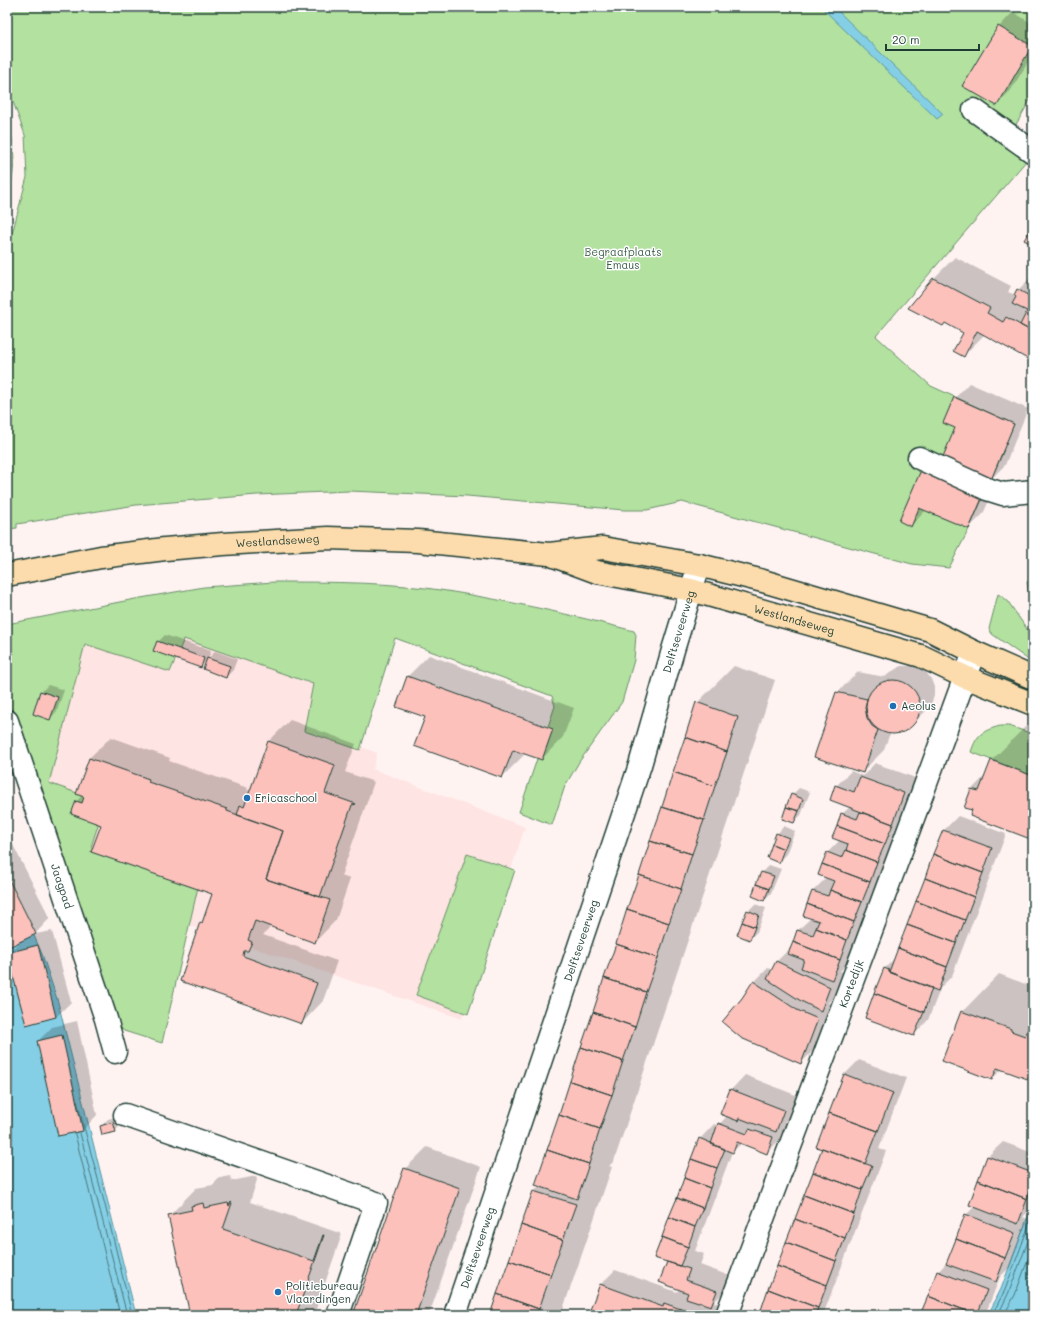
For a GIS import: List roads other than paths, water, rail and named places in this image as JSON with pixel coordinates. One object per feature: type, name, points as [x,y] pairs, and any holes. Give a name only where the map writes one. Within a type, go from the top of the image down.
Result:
[{"type":"main road","name":"Westlandseweg","points":[[7,575],[101,557],[165,549],[328,538],[418,541],[549,554],[603,548],[700,564],[930,630],[974,652],[1033,678]]},
{"type":"main road","name":"Westlandseweg","points":[[549,554],[597,572],[691,590],[922,656],[965,677],[1033,704]]},
{"type":"street","points":[[974,110],[1033,152]]},
{"type":"street","points":[[919,458],[987,489],[1002,494],[1033,491]]},
{"type":"street","name":"Delftseveerweg","points":[[455,1315],[640,765],[673,650],[700,564]]},
{"type":"street","name":"Kortedijk","points":[[727,1315],[841,1015],[974,652]]},
{"type":"street","name":"Jaagpad","points":[[7,721],[106,1019],[115,1052]]},
{"type":"street","points":[[125,1115],[376,1202],[338,1315]]},
{"type":"water","points":[[821,7],[834,7],[943,114],[937,119]]},
{"type":"water","points":[[7,878],[42,954],[58,1002],[136,1315],[7,1315]]},
{"type":"water","points":[[1033,1203],[1033,1315],[988,1315],[1001,1289]]},
{"type":"place","name":"Aeolus","points":[[893,706]]},
{"type":"place","name":"Ericaschool","points":[[247,798]]},
{"type":"place","name":"Politiebureau Vlaardingen","points":[[278,1292]]},
{"type":"park label","name":"Begraafplaats Emaus","points":[[623,258]]}]
